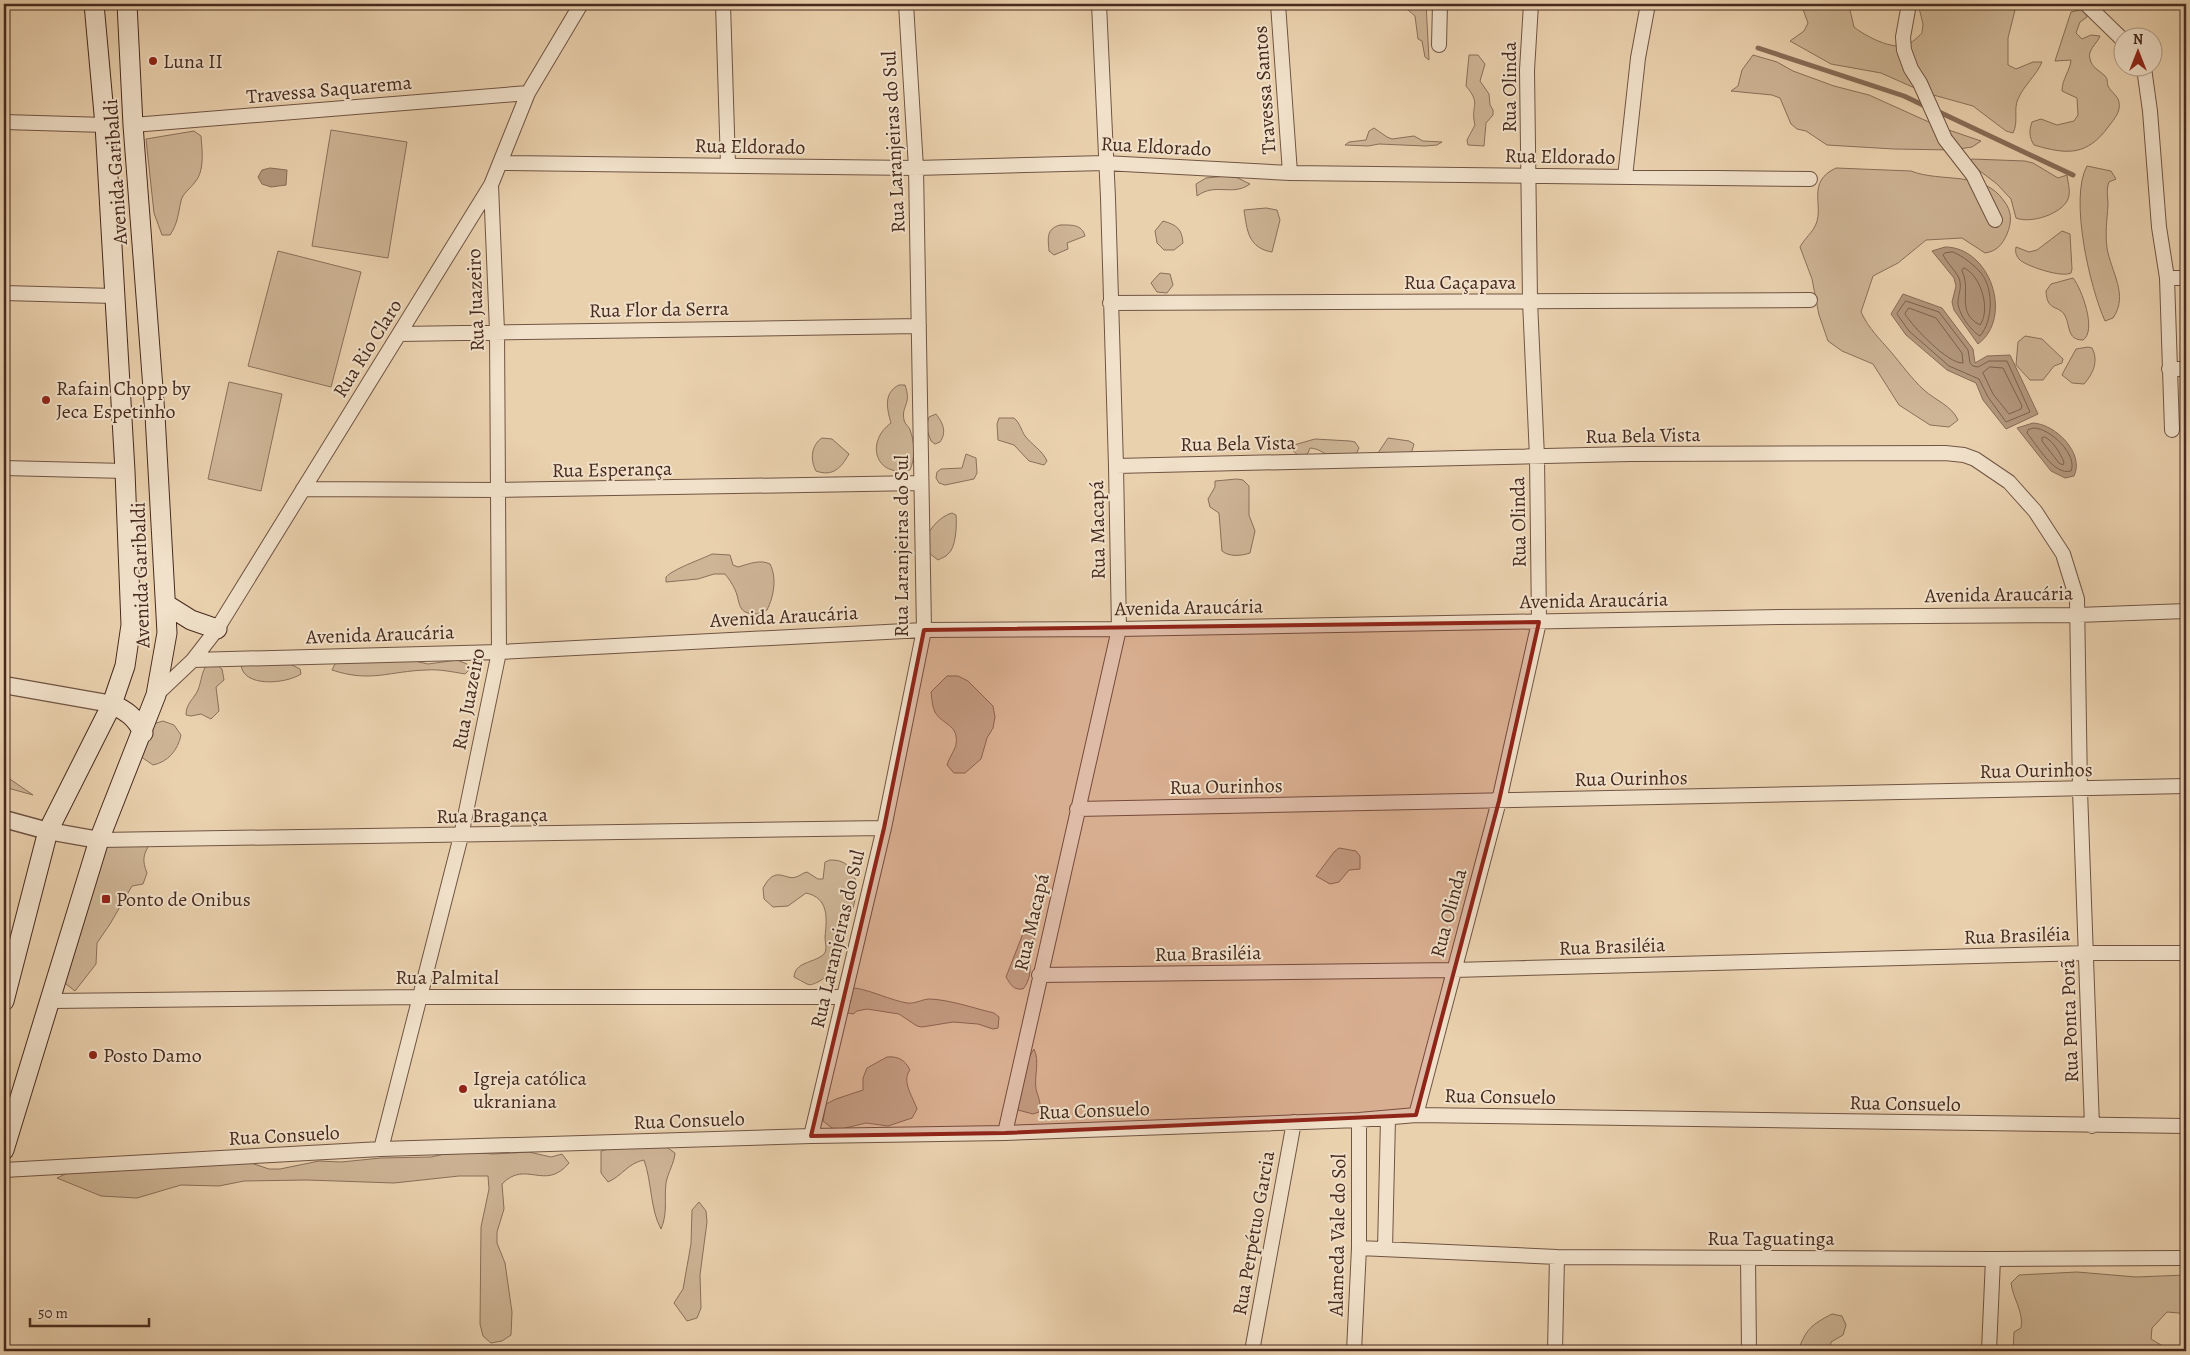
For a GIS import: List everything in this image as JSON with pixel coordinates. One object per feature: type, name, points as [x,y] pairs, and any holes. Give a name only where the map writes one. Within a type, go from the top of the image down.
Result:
[{"type":"main road","name":"Avenida Garibaldi","points":[[4,1001],[48,831],[112,704],[125,666],[131,625],[125,471],[105,125],[94,4]]},
{"type":"main road","name":"Avenida Garibaldi","points":[[4,1150],[100,840],[143,733],[156,695],[166,641],[167,606],[133,125],[127,4]]},
{"type":"main road","points":[[167,606],[191,620],[216,629]]},
{"type":"main road","points":[[112,704],[129,713],[138,723],[143,733]]},
{"type":"street","name":"Rua Rio Claro","points":[[156,695],[193,660],[216,629],[491,185],[528,93],[581,4]]},
{"type":"street","points":[[724,4],[728,166]]},
{"type":"street","name":"Rua Laranjeiras do Sul","points":[[811,1136],[884,828],[924,630],[916,168],[906,4]]},
{"type":"street","name":"Rua Macapá","points":[[1005,1133],[1119,629],[1116,466],[1099,4]]},
{"type":"street","name":"Travessa Santos","points":[[1278,4],[1290,173]]},
{"type":"street","points":[[1439,45],[1440,4]]},
{"type":"street","name":"Rua Olinda","points":[[1416,1115],[1499,801],[1539,622],[1537,457],[1530,301],[1527,70],[1531,4]]},
{"type":"street","points":[[1625,177],[1638,58],[1648,4]]},
{"type":"street","points":[[1909,4],[1903,37],[1904,50],[1911,69],[1920,83],[1945,140],[1973,176],[1996,220]]},
{"type":"street","points":[[2086,4],[2112,29]]},
{"type":"street","points":[[2145,78],[2150,110],[2159,227],[2167,278],[2172,430]]},
{"type":"street","name":"Travessa Saquarema","points":[[133,125],[528,93]]},
{"type":"street","points":[[4,122],[105,125]]},
{"type":"street","name":"Rua Eldorado","points":[[500,163],[916,168],[1105,163],[1290,173],[1810,179]]},
{"type":"street","name":"Rua Juazeiro","points":[[381,1149],[461,836],[499,652],[497,331],[491,185]]},
{"type":"street","points":[[2167,278],[2186,278]]},
{"type":"street","points":[[4,293],[114,296]]},
{"type":"street","name":"Rua Caçapava","points":[[1110,303],[1810,300]]},
{"type":"street","name":"Rua Flor da Serra","points":[[399,334],[919,326]]},
{"type":"street","points":[[2170,369],[2186,369]]},
{"type":"street","name":"Rua Bela Vista","points":[[1116,466],[1630,454],[1935,453],[1964,455],[1975,459],[2009,482],[2035,511],[2063,554],[2077,599],[2078,615]]},
{"type":"street","points":[[4,468],[125,471]]},
{"type":"street","name":"Rua Esperança","points":[[303,489],[499,490],[921,483]]},
{"type":"street","name":"Avenida Araucária","points":[[193,660],[499,652],[924,630],[1119,629],[1780,617],[2078,615],[2186,611]]},
{"type":"street","name":"Rua Ponta Porã","points":[[2078,615],[2080,790],[2092,1126]]},
{"type":"street","points":[[4,685],[112,704]]},
{"type":"street","name":"Rua Ourinhos","points":[[1077,808],[2080,790],[2186,786]]},
{"type":"street","points":[[4,819],[48,831],[100,840]]},
{"type":"street","name":"Rua Bragança","points":[[100,840],[461,836],[884,828]]},
{"type":"street","name":"Rua Brasiléia","points":[[1040,975],[1454,970],[2087,953],[2186,953]]},
{"type":"street","name":"Rua Palmital","points":[[50,1001],[421,997],[844,997]]},
{"type":"street","name":"Rua Consuelo","points":[[4,1170],[381,1149],[811,1136],[1005,1133],[1359,1120],[1416,1115],[2186,1126]]},
{"type":"street","points":[[1385,1249],[1388,1118]]},
{"type":"street","name":"Alameda Vale do Sol","points":[[1354,1351],[1359,1248],[1359,1120]]},
{"type":"street","name":"Rua Perpétuo Garcia","points":[[1252,1351],[1294,1122]]},
{"type":"street","name":"Rua Taguatinga","points":[[1359,1248],[1557,1257],[2182,1258]]},
{"type":"street","points":[[1555,1351],[1557,1257]]},
{"type":"street","points":[[1748,1258],[1749,1351]]},
{"type":"street","points":[[1989,1351],[1993,1259]]},
{"type":"highlighted area","points":[[1539,622],[1499,801],[1416,1115],[1005,1133],[811,1136],[884,828],[924,630]]},
{"type":"shaded area","points":[[1405,4],[1426,4],[1429,60],[1425,57],[1422,41],[1418,39],[1415,16],[1407,9]]},
{"type":"shaded area","points":[[1801,4],[1846,4],[1850,10],[1854,27],[1879,41],[1894,46],[1906,45],[1922,33],[1923,24],[1918,4],[1995,4],[2015,10],[2008,38],[2008,65],[2016,69],[2033,62],[2042,62],[2018,99],[2016,124],[2013,133],[2006,131],[1973,106],[1926,93],[1881,73],[1831,64],[1790,41],[1804,31],[1808,23]]},
{"type":"shaded area","points":[[2084,9],[2087,17],[2080,22],[2076,33],[2082,39],[2091,35],[2100,36],[2089,56],[2094,67],[2106,77],[2108,86],[2116,96],[2119,106],[2118,112],[2101,136],[2085,148],[2067,151],[2034,145],[2030,134],[2032,122],[2041,119],[2057,125],[2074,121],[2078,115],[2077,98],[2062,91],[2071,60],[2055,61],[2071,12]]},
{"type":"shaded area","points":[[1469,55],[1478,55],[1485,64],[1480,81],[1489,94],[1490,105],[1493,110],[1493,115],[1486,123],[1484,146],[1468,145],[1467,140],[1475,125],[1475,101],[1466,86]]},
{"type":"shaded area","points":[[1753,55],[1777,62],[1793,71],[1834,86],[1869,95],[1940,127],[1981,141],[1972,147],[1952,150],[1827,145],[1806,131],[1797,129],[1791,124],[1780,98],[1772,95],[1731,91],[1738,86],[1742,70]]},
{"type":"shaded area","points":[[1374,128],[1392,139],[1414,136],[1423,141],[1442,142],[1437,145],[1425,146],[1345,145],[1349,142],[1366,140],[1369,131]]},
{"type":"shaded area","points":[[331,130],[407,142],[388,258],[312,246]]},
{"type":"shaded area","points":[[194,131],[201,136],[202,160],[200,172],[195,182],[182,198],[173,231],[170,235],[162,235],[154,213],[146,139]]},
{"type":"shaded area","points":[[1972,159],[2025,161],[2033,163],[2058,178],[2067,175],[2068,199],[2065,204],[2053,213],[2037,219],[2022,220],[2016,218],[2011,199],[1997,184],[1968,162]]},
{"type":"shaded area","points":[[2087,166],[2111,171],[2116,179],[2109,182],[2106,237],[2109,257],[2118,283],[2119,301],[2118,309],[2113,318],[2105,321],[2088,266],[2081,220],[2080,199],[2082,180]]},
{"type":"shaded area","points":[[1836,168],[1911,171],[1973,181],[1995,191],[2009,209],[2009,230],[1999,247],[1985,253],[1962,238],[1926,240],[1898,263],[1873,276],[1861,312],[1874,333],[1915,381],[1928,394],[1952,411],[1958,420],[1949,427],[1930,425],[1899,405],[1873,364],[1842,351],[1828,341],[1819,315],[1812,279],[1800,247],[1816,224],[1821,180]]},
{"type":"shaded area","points":[[1227,176],[1238,178],[1250,184],[1237,189],[1211,190],[1197,196],[1196,184],[1206,178]]},
{"type":"shaded area","points":[[1266,208],[1277,210],[1280,220],[1272,252],[1258,247],[1253,242],[1248,231],[1244,210]]},
{"type":"shaded area","points":[[1163,221],[1172,224],[1180,231],[1183,243],[1174,250],[1164,250],[1157,243],[1155,231]]},
{"type":"shaded area","points":[[1060,225],[1079,227],[1085,236],[1067,243],[1068,249],[1054,255],[1049,251],[1049,235],[1052,229]]},
{"type":"shaded area","points":[[2062,231],[2070,234],[2071,273],[2060,274],[2028,265],[2017,256],[2016,247],[2029,252],[2037,250]]},
{"type":"shaded area","points":[[278,251],[361,272],[331,387],[248,366]]},
{"type":"shaded area","points":[[1160,273],[1170,274],[1173,285],[1167,293],[1157,292],[1151,283]]},
{"type":"shaded area","points":[[2073,278],[2077,283],[2087,310],[2089,328],[2083,340],[2071,335],[2064,314],[2050,305],[2046,291],[2051,284]]},
{"type":"shaded area","points":[[2025,336],[2042,339],[2063,359],[2062,363],[2054,366],[2043,380],[2030,380],[2016,365],[2018,342]]},
{"type":"shaded area","points":[[2092,348],[2095,358],[2092,372],[2084,384],[2072,383],[2062,375],[2076,349]]},
{"type":"shaded area","points":[[229,382],[282,394],[261,491],[208,479]]},
{"type":"shaded area","points":[[899,385],[905,385],[907,392],[907,401],[903,415],[912,435],[914,450],[910,470],[898,471],[889,469],[882,464],[876,448],[878,439],[891,423],[888,412],[888,397],[890,392]]},
{"type":"shaded area","points":[[936,414],[941,421],[944,431],[940,442],[935,444],[931,441],[926,427],[929,417]]},
{"type":"shaded area","points":[[999,418],[1014,418],[1016,420],[1025,436],[1045,457],[1047,461],[1044,465],[1029,461],[1014,445],[998,440],[997,424]]},
{"type":"shaded area","points":[[822,438],[832,439],[849,454],[840,467],[832,472],[822,473],[816,471],[814,467],[812,458],[814,449]]},
{"type":"shaded area","points":[[1388,438],[1409,441],[1414,444],[1411,454],[1378,453]]},
{"type":"shaded area","points":[[1315,439],[1355,442],[1359,448],[1354,458],[1329,455],[1310,448],[1304,456],[1298,455],[1292,450],[1294,445]]},
{"type":"shaded area","points":[[966,454],[976,458],[977,473],[974,479],[945,485],[939,483],[936,478],[937,472],[941,469],[962,468]]},
{"type":"shaded area","points":[[1243,480],[1249,486],[1249,515],[1255,531],[1250,553],[1243,555],[1228,554],[1222,551],[1219,513],[1210,507],[1208,499],[1215,487],[1215,481]]},
{"type":"shaded area","points":[[952,513],[956,515],[953,547],[947,555],[938,560],[929,553],[927,536],[937,522]]},
{"type":"shaded area","points":[[712,554],[730,555],[733,565],[738,567],[758,562],[770,564],[774,587],[767,610],[757,614],[744,611],[740,606],[734,587],[725,574],[666,582],[666,577],[670,574]]},
{"type":"shaded area","points":[[410,660],[428,664],[457,660],[467,664],[469,670],[465,674],[432,670],[358,676],[332,670],[336,662]]},
{"type":"shaded area","points":[[208,663],[222,669],[224,680],[216,687],[219,711],[211,719],[201,714],[186,715],[187,707],[198,690]]},
{"type":"shaded area","points":[[241,664],[290,664],[300,669],[301,674],[285,680],[266,682],[249,677],[243,672]]},
{"type":"shaded area","points":[[947,676],[958,676],[968,681],[993,706],[995,717],[993,728],[987,738],[981,759],[965,773],[954,773],[947,765],[956,746],[955,732],[938,716],[933,705],[931,692]]},
{"type":"shaded area","points":[[163,721],[174,725],[181,735],[172,754],[163,761],[153,765],[140,756],[153,724]]},
{"type":"shaded area","points":[[4,775],[33,795],[4,787]]},
{"type":"shaded area","points":[[108,844],[150,844],[144,858],[147,873],[143,884],[132,886],[97,943],[96,964],[75,991],[66,984],[62,974],[80,907]]},
{"type":"shaded area","points":[[1339,848],[1356,851],[1360,856],[1360,869],[1349,870],[1339,882],[1330,884],[1316,876]]},
{"type":"shaded area","points":[[830,860],[846,864],[851,869],[856,884],[855,900],[845,926],[835,965],[825,977],[818,982],[808,985],[794,977],[798,968],[819,958],[825,951],[826,916],[823,904],[819,899],[806,893],[788,906],[773,907],[764,899],[763,888],[776,875],[792,878],[807,872],[818,879],[823,879],[825,862]]},
{"type":"shaded area","points":[[1029,928],[1034,931],[1034,942],[1028,958],[1030,974],[1023,989],[1017,989],[1011,985],[1006,977],[1024,931]]},
{"type":"shaded area","points":[[855,988],[907,1003],[927,999],[938,1000],[994,1013],[999,1017],[998,1028],[993,1029],[978,1024],[953,1022],[922,1027],[917,1026],[899,1014],[867,1009],[853,1014],[848,1013],[846,1008],[851,992]]},
{"type":"shaded area","points":[[1034,1049],[1037,1058],[1036,1089],[1040,1106],[1039,1112],[1033,1114],[1018,1110],[1024,1070]]},
{"type":"shaded area","points":[[887,1057],[901,1059],[910,1070],[907,1084],[917,1109],[912,1118],[888,1126],[866,1123],[837,1130],[823,1121],[826,1104],[863,1090],[863,1078],[867,1068]]},
{"type":"shaded area","points":[[619,1146],[665,1146],[675,1153],[666,1183],[665,1212],[661,1229],[655,1213],[644,1160],[629,1167],[608,1182],[601,1173],[601,1151]]},
{"type":"shaded area","points":[[458,1151],[493,1154],[529,1152],[551,1157],[562,1154],[569,1163],[552,1175],[519,1174],[502,1184],[504,1209],[497,1232],[497,1243],[505,1263],[512,1312],[511,1335],[502,1341],[491,1343],[483,1336],[480,1324],[481,1227],[489,1189],[488,1176],[459,1176],[394,1183],[307,1180],[244,1181],[219,1186],[181,1185],[137,1198],[101,1196],[57,1178],[74,1170],[248,1162],[269,1169],[280,1169],[319,1161],[341,1162],[381,1158],[431,1157]]},
{"type":"shaded area","points":[[699,1202],[706,1211],[707,1222],[700,1275],[701,1308],[697,1318],[687,1321],[674,1303],[683,1289],[691,1244],[692,1210]]},
{"type":"shaded area","points":[[2077,1272],[2136,1277],[2186,1275],[2186,1317],[2179,1313],[2167,1312],[2152,1328],[2151,1339],[2171,1351],[2013,1351],[2014,1332],[2021,1328],[2022,1322],[2011,1283],[2019,1275]]},
{"type":"shaded area","points":[[1832,1314],[1842,1316],[1846,1325],[1843,1335],[1831,1342],[1830,1351],[1798,1351],[1810,1328]]},
{"type":"water","points":[[270,168],[287,170],[286,185],[271,187],[262,184],[258,177],[262,170]]},
{"type":"water","points":[[1945,247],[1961,250],[1974,258],[1985,271],[1992,285],[1995,301],[1994,317],[1989,332],[1978,344],[1954,310],[1952,302],[1956,286],[1954,278],[1932,251]]},
{"type":"water","points":[[1903,294],[1942,308],[1973,349],[1975,363],[1987,356],[2010,355],[2038,414],[2006,429],[1983,400],[1976,383],[1947,370],[1906,335],[1891,314]]},
{"type":"water","points":[[2033,423],[2050,428],[2066,441],[2072,449],[2075,458],[2074,476],[2065,478],[2051,471],[2017,428]]},
{"type":"waterway","points":[[1758,48],[1904,96],[1927,107]]},
{"type":"waterway","points":[[1937,111],[2073,175]]},
{"type":"place","name":"Luna II","points":[[153,61]]},
{"type":"place","name":"Rafain Chopp by Jeca Espetinho","points":[[46,400]]},
{"type":"place","name":"Ponto de Onibus","points":[[106,899]]},
{"type":"place","name":"Posto Damo","points":[[93,1055]]},
{"type":"place","name":"Igreja católica ukraniana","points":[[463,1089]]}]
